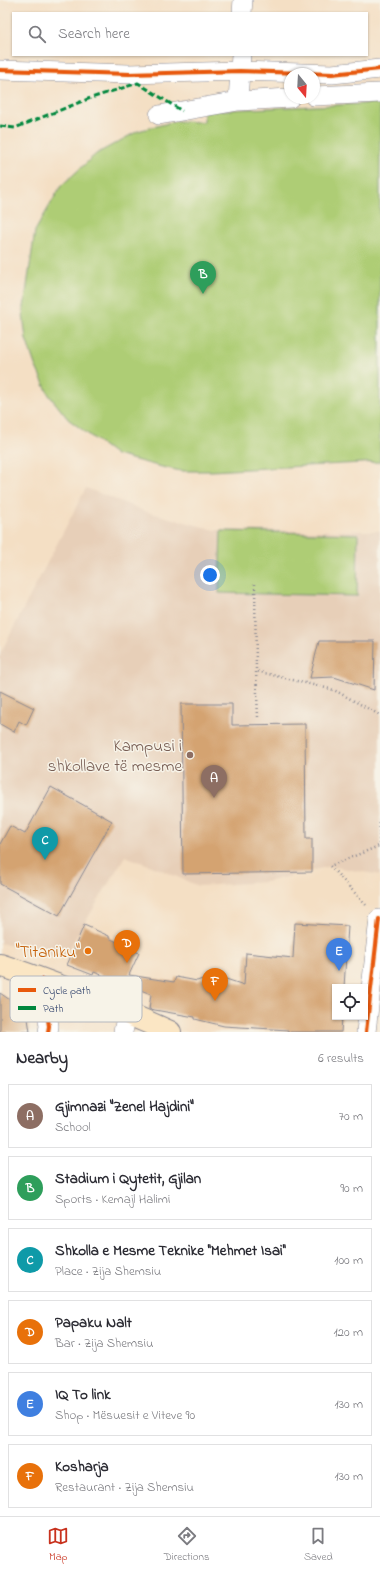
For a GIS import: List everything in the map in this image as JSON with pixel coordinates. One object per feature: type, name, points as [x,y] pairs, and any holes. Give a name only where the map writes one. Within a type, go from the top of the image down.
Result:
[{"type":"main road","points":[[0,965],[33,976]]},
{"type":"main road","points":[[125,1022],[170,1032]]},
{"type":"street","points":[[242,12],[243,0]]},
{"type":"street","points":[[238,100],[240,63]]},
{"type":"street","points":[[0,70],[129,74],[240,63],[332,74],[380,69]]},
{"type":"street","points":[[320,96],[380,93]]},
{"type":"street","points":[[159,115],[238,100],[284,98]]},
{"type":"street","points":[[366,1032],[379,919]]},
{"type":"street","points":[[48,1022],[48,1032]]},
{"type":"path","points":[[255,584],[258,718]]},
{"type":"path","points":[[256,671],[334,690],[380,715]]},
{"type":"path","points":[[379,919],[330,866],[379,846],[380,817]]},
{"type":"shaded area","name":"Kampusi i shkollave të mesme","points":[[86,488],[147,512],[215,530],[380,531],[380,875],[330,866],[266,882],[198,886],[125,856],[63,959],[0,943],[0,654]]},
{"type":"green space","points":[[380,103],[380,462],[211,471],[181,471],[116,455],[68,419],[49,395],[35,365],[26,339],[23,314],[35,231],[61,186],[96,154],[138,131],[176,121],[204,122],[204,111]]},
{"type":"green space","points":[[221,531],[358,534],[357,596],[219,593]]},
{"type":"building","points":[[319,641],[375,641],[374,690],[334,677],[310,678]]},
{"type":"building","points":[[0,691],[34,708],[26,725],[19,721],[14,732],[0,724]]},
{"type":"building","points":[[181,704],[232,704],[232,725],[305,724],[306,839],[312,839],[312,872],[183,874]]},
{"type":"building","points":[[51,787],[112,821],[59,916],[0,884],[0,844],[10,826],[25,834]]},
{"type":"building","points":[[295,923],[348,926],[344,984],[332,984],[332,1020],[342,1020],[341,1032],[288,1032],[288,1030],[224,1026],[195,1019],[195,1017],[149,1009],[151,994],[142,991],[142,977],[174,982],[176,977],[197,981],[208,977],[220,977],[244,985],[246,953],[293,958]]},
{"type":"building","points":[[84,925],[109,936],[109,938],[139,953],[129,975],[135,976],[104,976],[94,972],[93,975],[67,965]]},
{"type":"building","points":[[0,993],[10,1000],[10,1022],[28,1022],[30,1032],[0,1032]]},
{"type":"marked path","points":[[0,126],[15,128],[88,99],[138,83],[182,111]]},
{"type":"cycle path","points":[[0,70],[129,74],[240,71],[332,74],[380,69]]},
{"type":"cycle path","points":[[366,1032],[379,919]]},
{"type":"cycle path","points":[[48,1022],[48,1032]]},
{"type":"place","name":"Stadium i Qytetit, Gjilan","points":[[203,294]]},
{"type":"place","name":"Kampusi i shkollave të mesme","points":[[190,755]]},
{"type":"place","name":"Gjimnazi \"Zenel Hajdini\"","points":[[214,798]]},
{"type":"place","name":"Shkolla e Mesme Teknike ''Mehmet Isai''","points":[[45,860]]},
{"type":"place","name":"\"Titaniku\"","points":[[88,951]]},
{"type":"place","name":"Papaku Nalt","points":[[127,963]]},
{"type":"place","name":"IQ To link","points":[[339,971]]},
{"type":"place","name":"Kosharja","points":[[215,1001]]}]
